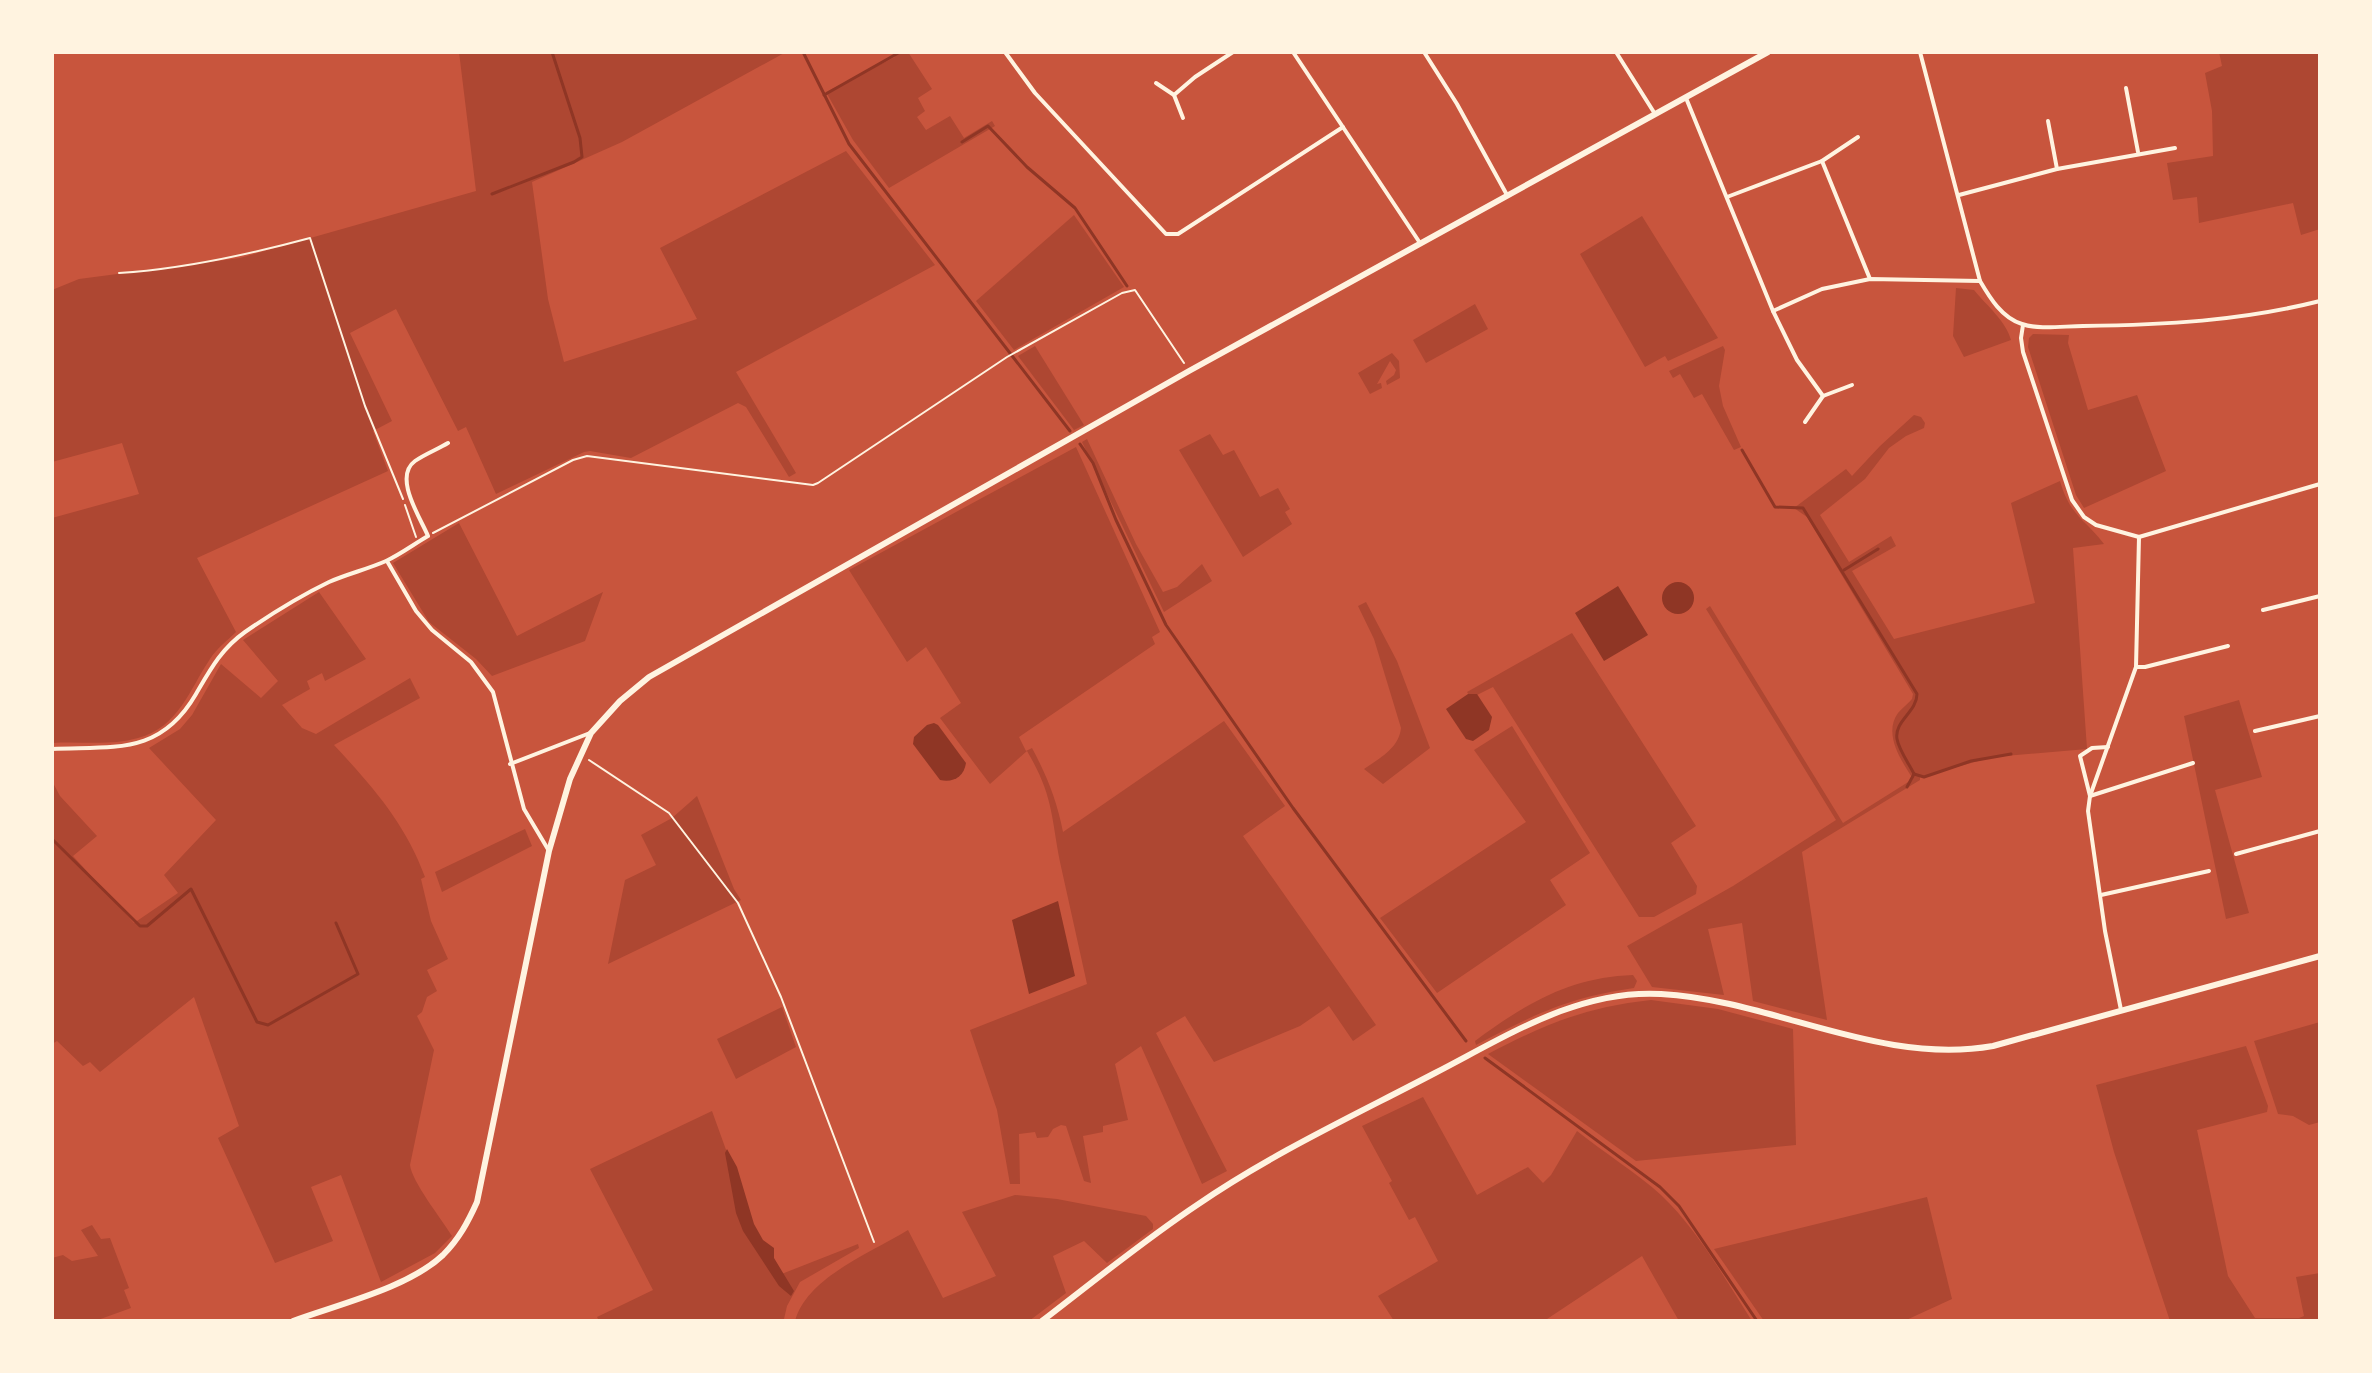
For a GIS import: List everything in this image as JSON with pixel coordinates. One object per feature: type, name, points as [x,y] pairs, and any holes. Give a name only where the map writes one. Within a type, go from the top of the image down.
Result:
[{"type":"street","points":[[1005,52],[1035,93],[1166,234],[1178,234],[1343,127]]},
{"type":"street","points":[[1174,95],[1233,52]]},
{"type":"street","points":[[1293,52],[1421,245]]},
{"type":"street","points":[[1424,52],[1457,104],[1508,197]]},
{"type":"street","points":[[1616,52],[1656,114]]},
{"type":"street","points":[[293,1321],[394,1284],[424,1269],[442,1255],[465,1228],[477,1202],[549,851],[580,754],[591,733],[620,701],[649,677],[1189,371],[1768,52]]},
{"type":"street","points":[[1920,52],[1980,281],[2009,318],[2023,325],[2161,325],[2267,314],[2320,301]]},
{"type":"street","points":[[1156,83],[1174,95],[1183,118]]},
{"type":"street","points":[[2126,88],[2138,153]]},
{"type":"street","points":[[1686,98],[1773,311],[1797,360],[1823,396]]},
{"type":"street","points":[[2048,121],[2057,169]]},
{"type":"street","points":[[1727,197],[1822,161],[1858,137]]},
{"type":"street","points":[[1958,195],[2057,169],[2175,148]]},
{"type":"street","points":[[1822,161],[1870,279]]},
{"type":"street","points":[[1773,311],[1822,289],[1870,279],[1980,281]]},
{"type":"street","points":[[2023,325],[2023,352],[2072,500],[2084,517],[2096,525],[2139,537],[2320,484]]},
{"type":"street","points":[[1805,422],[1823,396],[1852,385]]},
{"type":"street","points":[[52,749],[122,748],[140,744],[163,732],[183,716],[213,664],[225,648],[242,634],[327,583],[387,561],[428,536],[406,482],[407,469],[414,461],[448,443]]},
{"type":"street","points":[[2121,1010],[2105,931],[2088,811],[2090,796],[2136,667],[2139,537]]},
{"type":"street","points":[[387,561],[416,611],[432,630],[471,662],[489,685],[500,710],[510,764],[524,809],[549,851]]},
{"type":"street","points":[[2263,610],[2320,596]]},
{"type":"street","points":[[2136,667],[2228,646]]},
{"type":"street","points":[[2255,731],[2320,716]]},
{"type":"street","points":[[510,764],[591,733]]},
{"type":"street","points":[[2090,796],[2080,756],[2092,748],[2108,747]]},
{"type":"street","points":[[2090,796],[2193,763]]},
{"type":"street","points":[[2236,854],[2320,831]]},
{"type":"street","points":[[2101,895],[2209,871]]},
{"type":"street","points":[[1042,1321],[1196,1205],[1249,1172],[1534,1021],[1589,1002],[1655,994],[1684,996],[1907,1048],[1949,1051],[1993,1046],[2320,956]]},
{"type":"path","points":[[119,273],[221,260],[310,238],[365,406],[418,542]]},
{"type":"path","points":[[428,536],[581,457],[813,485],[1007,357],[1122,293],[1135,290],[1189,371]]},
{"type":"path","points":[[580,754],[669,813],[738,903],[781,997],[874,1242]]},
{"type":"shaded area","points":[[459,52],[786,52],[622,142],[532,182],[548,299],[564,362],[697,319],[660,248],[846,151],[935,265],[736,372],[796,473],[789,477],[746,407],[738,403],[631,458],[584,452],[496,494],[466,427],[458,431],[396,309],[350,333],[392,421],[373,431],[388,471],[197,558],[236,632],[213,655],[182,706],[164,725],[152,733],[127,740],[52,743],[52,518],[139,494],[122,443],[52,462],[52,290],[79,279],[240,258],[476,191]]},
{"type":"shaded area","points":[[893,52],[908,52],[932,89],[918,98],[925,111],[917,117],[926,130],[950,116],[964,138],[992,121],[995,126],[889,188],[853,140],[826,92],[895,57]]},
{"type":"shaded area","points":[[2219,52],[2320,52],[2320,229],[2301,235],[2293,203],[2199,223],[2197,197],[2173,200],[2167,163],[2213,156],[2212,111],[2205,73],[2222,66]]},
{"type":"shaded area","points":[[1074,215],[1124,287],[1014,350],[976,301]]},
{"type":"shaded area","points":[[1642,216],[1718,338],[1668,361],[1665,356],[1645,367],[1580,254]]},
{"type":"shaded area","points":[[1956,288],[1974,290],[2001,320],[2011,340],[1964,357],[1953,336]]},
{"type":"shaded area","points":[[1475,304],[1488,329],[1426,363],[1413,340]]},
{"type":"shaded area","points":[[2033,334],[2069,335],[2068,343],[2088,410],[2137,395],[2166,471],[2084,508],[2076,495],[2028,347]]},
{"type":"shaded area","points":[[1035,346],[1084,425],[1074,430],[1018,356]]},
{"type":"shaded area","points":[[1723,346],[1719,386],[1723,406],[1741,447],[1734,450],[1702,394],[1694,398],[1680,374],[1673,378],[1669,371]]},
{"type":"shaded area","points":[[1392,353],[1399,361],[1400,378],[1387,385],[1386,381],[1396,370],[1390,361],[1377,384],[1381,383],[1382,388],[1370,394],[1358,373]]},
{"type":"shaded area","points":[[1914,415],[1921,417],[1924,428],[1889,448],[1865,479],[1820,515],[1849,562],[1891,536],[1896,546],[1852,571],[1894,639],[2035,603],[2011,503],[2060,481],[2073,510],[2104,544],[2073,548],[2087,749],[1993,757],[1920,777],[1920,780],[1802,852],[1827,1020],[1753,1001],[1742,923],[1708,929],[1724,995],[1652,987],[1627,946],[1733,886],[1836,820],[1706,609],[1710,606],[1843,823],[1913,779],[1895,747],[1892,730],[1898,713],[1913,694],[1807,517],[1794,508],[1846,469],[1852,476]]},
{"type":"shaded area","points":[[1210,434],[1223,455],[1234,450],[1260,497],[1278,488],[1290,509],[1285,512],[1292,524],[1243,557],[1179,450]]},
{"type":"shaded area","points":[[1087,439],[1136,544],[1163,592],[1177,587],[1202,564],[1212,581],[1164,612],[1082,442]]},
{"type":"shaded area","points":[[1076,447],[1160,632],[1152,637],[1155,644],[1019,737],[1026,751],[1032,748],[1042,769],[1055,799],[1063,832],[1224,721],[1285,806],[1243,836],[1376,1025],[1353,1041],[1329,1006],[1300,1026],[1214,1062],[1185,1016],[1156,1033],[1227,1171],[1202,1184],[1141,1046],[1115,1064],[1128,1120],[1103,1126],[1103,1132],[1083,1136],[1091,1183],[1084,1181],[1066,1126],[1061,1125],[1053,1129],[1048,1137],[1037,1138],[1035,1132],[1019,1134],[1020,1184],[1010,1184],[997,1110],[970,1030],[1087,984],[1050,805],[1042,780],[1027,751],[990,784],[940,718],[961,703],[926,647],[907,662],[849,570]]},
{"type":"shaded area","points":[[459,523],[517,636],[603,592],[585,641],[492,676],[476,659],[429,622],[393,563]]},
{"type":"shaded area","points":[[1678,582],[1689,587],[1694,598],[1689,609],[1678,614],[1667,609],[1662,598],[1667,587]]},
{"type":"shaded area","points":[[1618,586],[1648,635],[1604,661],[1575,613]]},
{"type":"shaded area","points":[[319,592],[366,659],[325,681],[322,673],[307,681],[310,689],[282,705],[302,728],[316,734],[410,678],[420,698],[334,745],[375,791],[408,840],[425,877],[421,879],[431,921],[448,959],[427,970],[437,991],[427,997],[422,1012],[417,1016],[434,1050],[410,1165],[421,1190],[452,1236],[435,1253],[381,1282],[341,1175],[311,1187],[333,1241],[275,1263],[218,1138],[239,1126],[194,997],[100,1072],[90,1062],[83,1066],[57,1041],[52,1044],[52,781],[60,796],[97,836],[73,856],[134,923],[178,893],[164,875],[216,820],[149,748],[180,729],[192,715],[221,664],[261,698],[278,681],[243,640]]},
{"type":"shaded area","points":[[1366,602],[1397,661],[1430,748],[1383,784],[1364,769],[1393,747],[1401,728],[1374,639],[1358,606]]},
{"type":"shaded area","points":[[1572,633],[1696,826],[1671,843],[1697,886],[1696,894],[1654,917],[1639,917],[1493,687],[1471,698],[1467,692]]},
{"type":"shaded area","points":[[1468,694],[1477,694],[1492,717],[1489,730],[1473,741],[1466,739],[1446,709]]},
{"type":"shaded area","points":[[2239,700],[2262,777],[2215,790],[2249,913],[2226,919],[2184,716]]},
{"type":"shaded area","points":[[934,723],[966,763],[963,772],[953,780],[940,780],[913,744],[914,737]]},
{"type":"shaded area","points":[[1512,726],[1590,853],[1550,880],[1566,905],[1437,993],[1380,918],[1526,822],[1474,750]]},
{"type":"shaded area","points":[[697,796],[741,900],[608,964],[625,880],[656,865],[641,835],[672,818]]},
{"type":"shaded area","points":[[525,829],[532,846],[442,892],[435,872]]},
{"type":"shaded area","points":[[1058,901],[1075,976],[1029,994],[1012,920]]},
{"type":"shaded area","points":[[1633,975],[1637,981],[1634,988],[1590,996],[1552,1009],[1476,1045],[1475,1041],[1549,995],[1589,981]]},
{"type":"shaded area","points":[[1651,1000],[1718,1009],[1793,1029],[1796,1145],[1636,1161],[1488,1054],[1566,1018],[1606,1007]]},
{"type":"shaded area","points":[[782,1007],[796,1047],[736,1079],[717,1039]]},
{"type":"shaded area","points":[[2320,1022],[2320,1122],[2309,1125],[2293,1116],[2278,1114],[2254,1041]]},
{"type":"shaded area","points":[[2246,1046],[2268,1106],[2267,1112],[2197,1130],[2228,1276],[2255,1318],[2299,1318],[2304,1316],[2296,1277],[2320,1273],[2320,1321],[2170,1321],[2114,1152],[2096,1085]]},
{"type":"shaded area","points":[[1423,1097],[1477,1195],[1528,1167],[1543,1183],[1577,1131],[1641,1178],[1674,1209],[1710,1255],[1752,1321],[1679,1321],[1642,1256],[1544,1321],[1394,1321],[1378,1296],[1438,1261],[1415,1217],[1409,1220],[1362,1126]]},
{"type":"shaded area","points":[[712,1111],[752,1222],[779,1275],[858,1244],[859,1248],[800,1282],[787,1306],[784,1319],[780,1321],[599,1321],[597,1317],[653,1290],[590,1169]]},
{"type":"shaded area","points":[[727,1149],[737,1167],[754,1224],[763,1240],[774,1248],[774,1258],[794,1291],[791,1296],[779,1286],[743,1231],[736,1213],[725,1153]]},
{"type":"shaded area","points":[[1015,1195],[1057,1199],[1146,1216],[1153,1229],[1107,1263],[1084,1241],[1053,1256],[1066,1293],[1029,1321],[795,1321],[802,1305],[826,1279],[908,1230],[943,1298],[996,1276],[962,1212]]},
{"type":"shaded area","points":[[1927,1197],[1952,1299],[1904,1321],[1764,1321],[1714,1249]]},
{"type":"shaded area","points":[[92,1225],[101,1239],[110,1238],[129,1288],[124,1290],[131,1308],[95,1321],[52,1321],[52,1258],[63,1255],[72,1261],[98,1256],[81,1230]]},
{"type":"waterway","points":[[492,194],[582,157],[580,138],[552,52]]},
{"type":"waterway","points":[[803,52],[849,144],[1070,431]]},
{"type":"waterway","points":[[824,95],[900,52]]},
{"type":"waterway","points":[[962,142],[988,126],[1027,167],[1075,208],[1127,286]]},
{"type":"waterway","points":[[1080,444],[1093,463],[1116,520],[1166,625],[1293,808],[1466,1041]]},
{"type":"waterway","points":[[1742,450],[1775,507],[1803,508],[1917,694],[1897,733],[1900,748],[1914,774]]},
{"type":"waterway","points":[[1844,570],[1878,549]]},
{"type":"waterway","points":[[1914,774],[1924,777],[1971,761],[2011,754]]},
{"type":"waterway","points":[[1907,787],[1914,774]]},
{"type":"waterway","points":[[52,839],[140,926],[147,926],[191,889],[257,1022],[268,1025],[358,974],[336,923]]},
{"type":"waterway","points":[[1485,1058],[1660,1187],[1679,1206],[1757,1321]]}]
